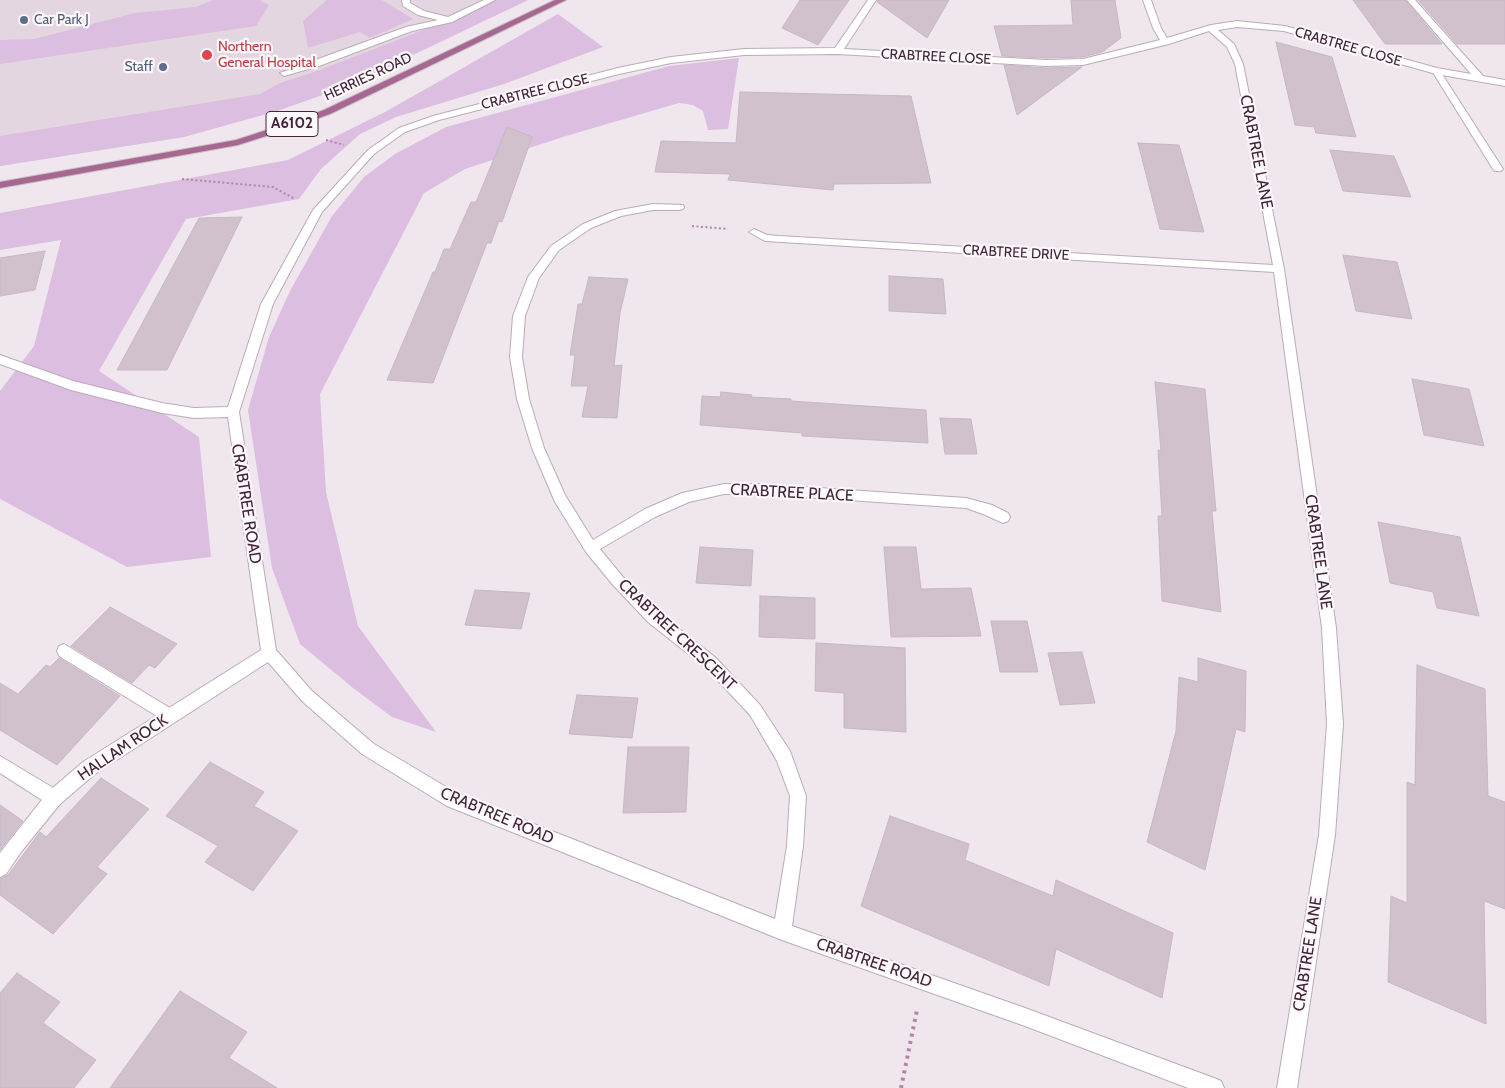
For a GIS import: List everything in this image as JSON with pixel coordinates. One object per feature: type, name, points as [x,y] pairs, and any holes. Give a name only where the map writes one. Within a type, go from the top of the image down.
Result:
[{"type":"main road","name":"HERRIES ROAD","points":[[0,185],[238,142],[327,112],[562,0]]},
{"type":"street","points":[[406,0],[406,4],[421,13],[449,20]]},
{"type":"street","points":[[284,73],[316,64],[409,29],[449,20],[491,0]]},
{"type":"street","points":[[838,51],[872,0]]},
{"type":"street","points":[[1147,0],[1157,28],[1166,42]]},
{"type":"street","points":[[1411,0],[1481,80]]},
{"type":"street","name":"CRABTREE CLOSE","points":[[371,152],[402,130],[436,118],[618,71],[671,60],[744,52],[838,51],[1046,64],[1083,62],[1166,42],[1211,28],[1237,24],[1285,29],[1436,71],[1505,83]]},
{"type":"street","name":"CRABTREE LANE","points":[[1211,28],[1230,46],[1239,64],[1279,269],[1329,628],[1335,724],[1327,835],[1287,1088]]},
{"type":"street","points":[[1436,71],[1498,169]]},
{"type":"street","name":"CRABTREE ROAD","points":[[371,152],[318,210],[293,253],[267,304],[233,412],[269,653],[307,696],[368,750],[453,800],[782,931],[1025,1016],[1214,1088]]},
{"type":"street","name":"CRABTREE CRESCENT","points":[[678,208],[653,207],[619,213],[588,226],[555,248],[534,277],[519,316],[516,357],[522,400],[538,448],[560,498],[591,548],[618,581],[653,617],[710,663],[755,710],[784,757],[798,796],[795,846],[782,931]]},
{"type":"street","name":"CRABTREE DRIVE","points":[[754,232],[765,238],[779,239],[1279,269]]},
{"type":"street","points":[[0,359],[71,385],[162,408],[194,413],[233,412]]},
{"type":"street","name":"CRABTREE PLACE","points":[[591,548],[650,514],[687,497],[724,489],[760,489],[966,503],[987,509],[1003,517]]},
{"type":"street","points":[[64,652],[170,716]]},
{"type":"street","name":"HALLAM ROCK","points":[[0,868],[54,798],[89,768],[269,653]]},
{"type":"street","points":[[0,764],[54,798]]},
{"type":"path","points":[[168,156],[166,178],[273,187],[318,210]]},
{"type":"path","points":[[690,226],[718,228]]},
{"type":"path","points":[[901,1088],[923,981]]},
{"type":"shaded area","name":"Northern General Hospital","points":[[0,0],[528,0],[348,86],[277,111],[184,137],[0,166]]},
{"type":"shaded area","points":[[213,0],[262,0],[260,1],[269,5],[256,26],[0,64],[0,40],[34,39],[135,13],[196,7]]},
{"type":"shaded area","points":[[327,0],[382,0],[413,19],[370,38],[360,32],[308,48],[303,21]]},
{"type":"shaded area","points":[[491,0],[528,0],[348,86],[277,111],[184,137],[0,166],[0,136],[260,94],[280,83],[317,71],[449,20]]},
{"type":"shaded area","points":[[558,14],[603,47],[504,84],[396,117],[360,134],[321,169],[299,199],[186,219],[99,371],[199,437],[211,557],[127,567],[0,499],[0,391],[34,346],[61,240],[0,250],[0,213],[288,160],[385,112]]},
{"type":"shaded area","points":[[739,58],[728,129],[708,130],[703,111],[693,105],[679,103],[566,136],[465,169],[424,193],[320,394],[326,492],[358,626],[436,732],[392,717],[353,688],[300,644],[272,568],[248,410],[269,337],[290,291],[332,216],[364,177],[395,154],[446,127],[669,66]]},
{"type":"building","points":[[800,0],[849,0],[818,45],[782,28]]},
{"type":"building","points":[[878,0],[949,0],[927,38],[877,2]]},
{"type":"building","points":[[1071,0],[1115,0],[1121,38],[1102,52],[1083,57],[1002,56],[994,26],[1073,25]]},
{"type":"building","points":[[1353,0],[1405,0],[1442,44],[1385,44]]},
{"type":"building","points":[[1418,0],[1505,0],[1505,44],[1457,44]]},
{"type":"building","points":[[1276,42],[1332,57],[1356,137],[1316,133],[1314,127],[1295,125]]},
{"type":"building","points":[[1004,65],[1046,68],[1082,67],[1017,115]]},
{"type":"building","points":[[740,92],[911,96],[931,183],[834,184],[833,190],[728,180],[730,174],[655,172],[661,141],[736,143]]},
{"type":"building","points":[[507,127],[532,137],[502,222],[499,221],[491,243],[487,243],[433,383],[387,380],[433,272],[435,272],[444,249],[450,249],[471,202],[476,202]]},
{"type":"building","points":[[1138,143],[1179,145],[1204,232],[1160,229]]},
{"type":"building","points":[[1330,150],[1394,156],[1411,197],[1343,191]]},
{"type":"building","points":[[242,217],[167,370],[117,370],[199,218]]},
{"type":"building","points":[[45,251],[35,290],[0,296],[0,258]]},
{"type":"building","points":[[1343,255],[1397,262],[1412,319],[1356,311]]},
{"type":"building","points":[[889,276],[943,279],[946,314],[889,311]]},
{"type":"building","points":[[589,277],[628,279],[620,313],[614,366],[622,365],[617,418],[582,417],[588,386],[571,386],[575,355],[570,355],[578,304],[582,304]]},
{"type":"building","points":[[1412,379],[1469,389],[1484,446],[1424,435]]},
{"type":"building","points":[[1155,382],[1205,389],[1216,511],[1212,511],[1221,612],[1162,601],[1158,516],[1162,516],[1158,450],[1161,451]]},
{"type":"building","points":[[721,392],[752,395],[751,397],[791,399],[791,401],[926,410],[928,443],[802,436],[802,433],[700,425],[702,396],[720,397]]},
{"type":"building","points":[[940,418],[971,419],[977,454],[945,454]]},
{"type":"building","points":[[1378,522],[1460,537],[1479,616],[1437,608],[1433,592],[1390,583]]},
{"type":"building","points":[[700,547],[753,550],[751,586],[696,583]]},
{"type":"building","points":[[884,547],[916,547],[921,589],[971,588],[981,636],[891,637]]},
{"type":"building","points":[[475,590],[530,593],[521,629],[465,625]]},
{"type":"building","points":[[760,596],[815,598],[815,639],[759,637]]},
{"type":"building","points":[[110,607],[177,644],[155,668],[149,665],[132,683],[71,646]]},
{"type":"building","points":[[991,621],[1027,621],[1038,672],[1000,672]]},
{"type":"building","points":[[816,643],[905,648],[906,732],[844,728],[844,693],[815,691]]},
{"type":"building","points":[[1082,652],[1095,703],[1060,705],[1048,653]]},
{"type":"building","points":[[59,658],[120,696],[57,765],[0,730],[0,683],[18,694],[46,665],[50,667]]},
{"type":"building","points":[[1198,658],[1246,671],[1245,732],[1236,729],[1205,870],[1147,842],[1176,731],[1179,677],[1198,682]]},
{"type":"building","points":[[1417,665],[1485,689],[1488,796],[1505,802],[1505,909],[1484,901],[1486,1024],[1388,982],[1391,896],[1407,903],[1407,782],[1415,785]]},
{"type":"building","points":[[577,695],[638,698],[632,738],[569,734]]},
{"type":"building","points":[[628,747],[689,747],[686,812],[623,813]]},
{"type":"building","points":[[210,762],[264,792],[254,806],[298,831],[253,891],[205,862],[218,846],[166,816]]},
{"type":"building","points":[[101,778],[149,809],[97,867],[107,874],[53,934],[0,895],[0,879],[8,875],[40,832],[46,837]]},
{"type":"building","points":[[0,805],[23,821],[0,850]]},
{"type":"building","points":[[890,816],[969,844],[965,860],[1053,896],[1056,880],[1173,933],[1162,998],[1056,949],[1049,986],[861,906]]},
{"type":"building","points":[[17,973],[60,1002],[43,1023],[96,1060],[74,1088],[0,1088],[0,993]]},
{"type":"building","points":[[180,991],[247,1032],[229,1058],[277,1088],[110,1088]]},
{"type":"place","name":"Car Park J","points":[[24,20]]},
{"type":"place","name":"Northern General Hospital","points":[[207,55]]},
{"type":"place","name":"Staff","points":[[163,67]]}]
